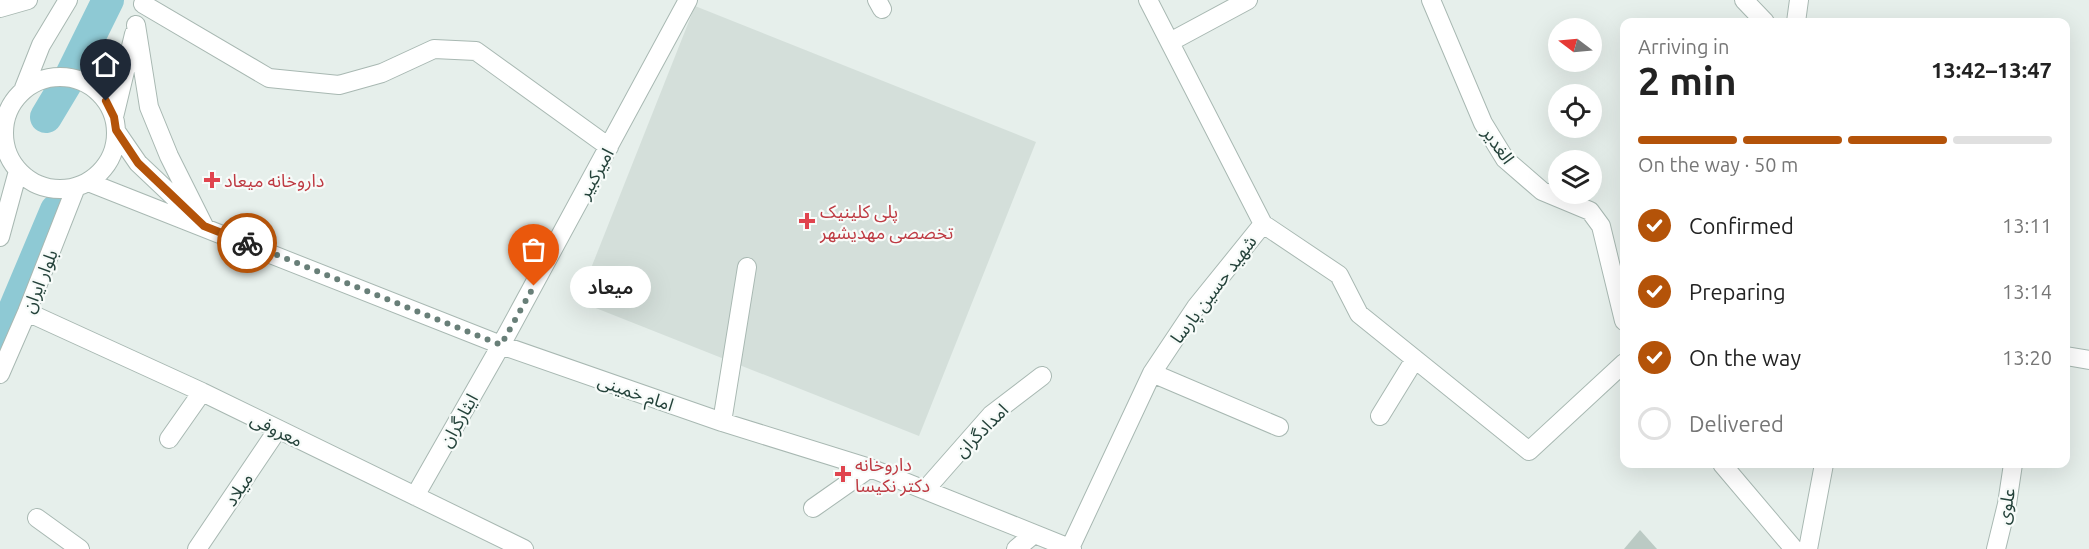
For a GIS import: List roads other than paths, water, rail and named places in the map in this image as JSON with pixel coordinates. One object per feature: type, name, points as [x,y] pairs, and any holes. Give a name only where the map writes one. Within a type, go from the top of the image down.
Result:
[{"type":"street","points":[[0,8],[28,0]]},
{"type":"street","points":[[68,0],[41,45],[22,91],[7,113],[2,136],[18,171],[30,181],[45,187],[61,189],[82,184],[100,172],[109,160],[115,146],[115,124],[136,25],[144,2],[269,78],[339,85],[382,74],[434,49],[476,51],[609,147]]},
{"type":"street","name":"امیرکبیر","points":[[501,345],[688,0]]},
{"type":"street","name":"شهید حسین پارسا","points":[[1071,549],[1152,373],[1196,307],[1263,224],[1148,0]]},
{"type":"street","points":[[1170,42],[1248,0]]},
{"type":"street","points":[[1744,0],[1761,18]]},
{"type":"street","points":[[1797,18],[1799,0]]},
{"type":"street","name":"الغدیر","points":[[1433,1],[1483,123],[1505,159],[1542,191],[1590,211],[1601,226],[1620,304]]},
{"type":"street","points":[[136,25],[149,107],[169,156],[204,226]]},
{"type":"street","points":[[0,92],[22,91],[39,80],[54,76],[79,79],[94,88],[106,101],[115,124]]},
{"type":"street","name":"امام خمینی","points":[[115,124],[138,163],[204,226]]},
{"type":"street","points":[[0,237],[18,171]]},
{"type":"street","name":"امام خمینی","points":[[82,184],[204,226],[501,345],[722,422],[870,468],[1071,549]]},
{"type":"street","name":"بلوار ایران","points":[[0,375],[82,184]]},
{"type":"street","points":[[1263,224],[1339,275],[1359,314],[1529,451],[1620,367]]},
{"type":"street","points":[[722,422],[747,267]]},
{"type":"street","name":"معروفی","points":[[27,312],[202,392],[524,549]]},
{"type":"street","name":"ایثارگران","points":[[415,496],[501,345]]},
{"type":"street","points":[[2070,357],[2089,360]]},
{"type":"street","points":[[1380,416],[1415,359]]},
{"type":"street","points":[[1152,373],[1279,427]]},
{"type":"street","name":"امدادگران","points":[[925,490],[991,415],[1042,376]]},
{"type":"street","points":[[169,439],[202,392]]},
{"type":"street","name":"میلاد","points":[[197,549],[278,429]]},
{"type":"street","points":[[813,508],[870,468]]},
{"type":"street","points":[[1725,468],[1794,549]]},
{"type":"street","points":[[1808,549],[1823,468]]},
{"type":"street","name":"علوی","points":[[1996,549],[2007,504],[2012,468]]},
{"type":"street","points":[[37,518],[80,549]]},
{"type":"street","points":[[1016,549],[1034,534]]},
{"type":"waterway","points":[[46,117],[70,77],[108,0]]},
{"type":"waterway","points":[[0,343],[56,210]]},
{"type":"place","name":"داروخانه میعاد","points":[[212,180]]},
{"type":"place","name":"پلی کلینیک تخصصی مهدیشهر","points":[[807,221]]},
{"type":"place","name":"میعاد","points":[[534,286]]},
{"type":"place","name":"داروخانه دکتر نکیسا","points":[[843,474]]}]
